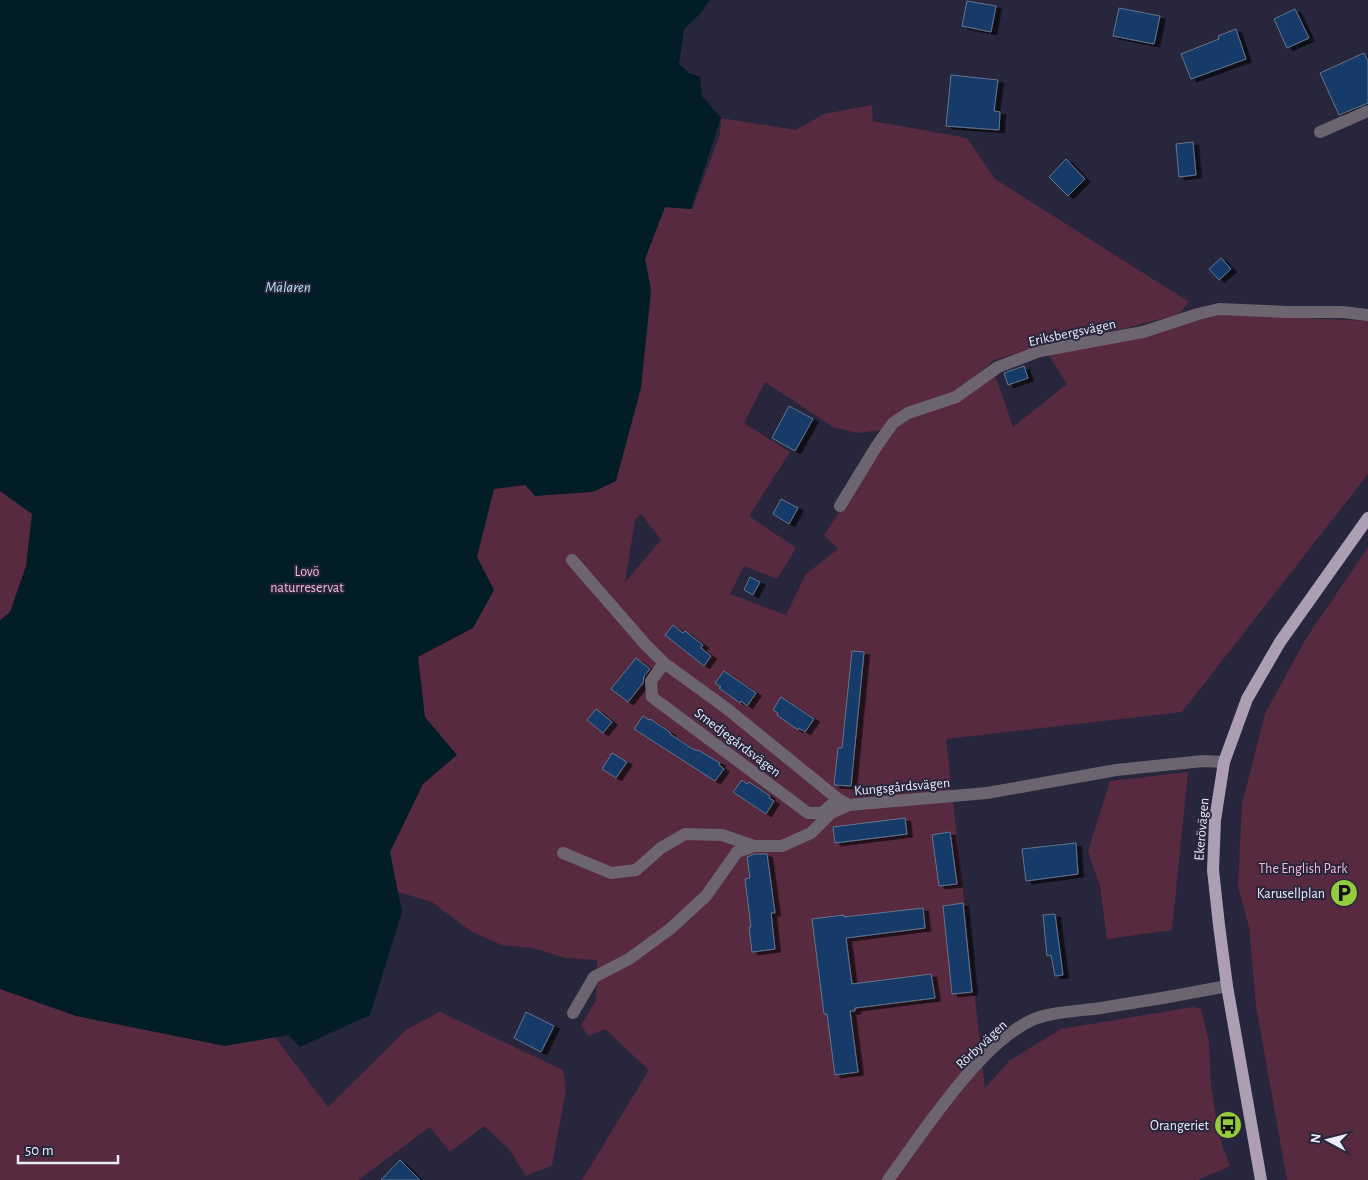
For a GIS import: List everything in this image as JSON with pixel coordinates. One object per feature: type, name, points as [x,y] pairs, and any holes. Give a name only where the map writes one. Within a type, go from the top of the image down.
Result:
[{"type":"main road","name":"Ekerövägen","points":[[1261,1180],[1227,986],[1218,925],[1213,870],[1215,820],[1224,762],[1248,699],[1280,642],[1368,518]]},
{"type":"street","points":[[1320,132],[1368,111]]},
{"type":"street","name":"Eriksbergsvägen","points":[[840,506],[893,423],[908,413],[956,397],[998,367],[1040,351],[1143,332],[1219,309],[1342,312],[1368,315]]},
{"type":"street","name":"Smedjegårdsvägen","points":[[572,560],[645,644],[664,663],[726,708],[843,802],[822,813],[808,813],[652,697],[651,681],[664,663]]},
{"type":"street","name":"Kungsgårdsvägen","points":[[754,846],[782,846],[811,833],[843,802],[987,793],[1122,770],[1203,761],[1224,762]]},
{"type":"street","points":[[563,853],[611,873],[636,870],[661,848],[685,834],[722,835],[754,846]]},
{"type":"street","points":[[573,1013],[594,977],[629,959],[670,929],[706,896],[738,852],[754,846]]},
{"type":"street","name":"Rörbyvägen","points":[[888,1180],[953,1093],[982,1060],[1007,1036],[1033,1020],[1062,1013],[1108,1007],[1227,986]]},
{"type":"green space","name":"Lovö naturreservat","points":[[0,0],[580,439],[651,291],[645,259],[665,207],[692,209],[720,135],[721,118],[796,130],[824,114],[872,105],[873,121],[967,138],[995,179],[1189,302],[1179,314],[1119,330],[1040,346],[994,360],[965,385],[882,430],[857,433],[833,427],[765,382],[744,423],[790,452],[749,516],[796,548],[777,579],[744,566],[730,594],[786,615],[806,574],[838,549],[824,535],[892,432],[914,415],[994,372],[1013,427],[1067,384],[1048,354],[1208,318],[1218,314],[1368,321],[1368,474],[1182,712],[946,739],[985,1088],[1009,1061],[1061,1029],[1193,1007],[1201,1009],[1209,1042],[1211,1086],[1217,1122],[1222,1145],[1230,1166],[1198,1180],[582,1180],[649,1070],[605,1029],[589,1036],[581,1026],[596,1000],[597,960],[565,958],[533,948],[502,945],[472,932],[432,902],[361,881],[254,1041],[275,1037],[328,1107],[407,1029],[440,1012],[563,1070],[566,1090],[552,1165],[526,1176],[509,1149],[484,1126],[450,1152],[430,1127],[358,1180],[0,1180]],"holes":[[[641,514],[661,540],[625,582],[635,520]]]},
{"type":"green space","name":"The English Park","points":[[1368,547],[1368,1180],[1287,1180],[1256,1006],[1249,927],[1238,887],[1242,804],[1265,714],[1305,640]]},
{"type":"green space","points":[[1188,772],[1172,930],[1107,939],[1100,886],[1088,851],[1110,781]]},
{"type":"water","name":"Mälaren","points":[[0,0],[710,0],[700,14],[684,29],[679,64],[689,73],[700,77],[702,96],[721,118],[691,209],[665,207],[645,259],[651,291],[641,388],[616,481],[593,492],[535,496],[525,485],[494,489],[477,557],[494,590],[473,628],[418,657],[425,717],[457,755],[423,784],[390,852],[402,912],[370,1015],[300,1047],[288,1035],[225,1046],[76,1016],[0,989],[0,620],[10,612],[26,566],[32,514],[0,491]]},
{"type":"building","points":[[967,1],[996,6],[991,32],[962,26]]},
{"type":"building","points":[[1119,8],[1160,16],[1154,44],[1113,36]]},
{"type":"building","points":[[1295,9],[1309,38],[1287,48],[1274,19]]},
{"type":"building","points":[[1236,29],[1246,59],[1191,79],[1181,54],[1219,39],[1218,36]]},
{"type":"building","points":[[1364,53],[1368,61],[1368,103],[1339,115],[1320,73]]},
{"type":"building","points":[[951,75],[998,80],[994,111],[1000,112],[999,130],[946,126]]},
{"type":"building","points":[[1193,142],[1196,175],[1179,177],[1176,144]]},
{"type":"building","points":[[1066,159],[1085,179],[1068,196],[1049,177]]},
{"type":"building","points":[[1221,258],[1231,269],[1219,280],[1209,269]]},
{"type":"building","points":[[1024,366],[1028,378],[1008,385],[1004,373]]},
{"type":"building","points":[[789,406],[813,419],[795,451],[772,438]]},
{"type":"building","points":[[781,499],[798,508],[789,524],[773,514]]},
{"type":"building","points":[[750,577],[760,582],[753,595],[744,590]]},
{"type":"building","points":[[673,625],[683,633],[685,631],[703,645],[701,648],[711,656],[704,666],[665,635]]},
{"type":"building","points":[[852,651],[864,652],[851,786],[834,785],[838,748],[842,748]]},
{"type":"building","points":[[636,658],[650,669],[644,676],[643,683],[628,702],[611,689]]},
{"type":"building","points":[[724,671],[756,693],[747,706],[719,688],[721,687],[715,683]]},
{"type":"building","points":[[781,697],[814,719],[805,732],[799,728],[798,730],[773,710]]},
{"type":"building","points":[[596,709],[612,722],[603,733],[587,720]]},
{"type":"building","points":[[643,716],[691,748],[720,763],[719,765],[724,769],[715,781],[634,729]]},
{"type":"building","points":[[612,753],[627,762],[616,778],[602,769]]},
{"type":"building","points":[[742,780],[747,784],[749,782],[770,796],[769,798],[774,801],[766,814],[733,792]]},
{"type":"building","points":[[905,818],[907,834],[835,843],[833,827]]},
{"type":"building","points":[[950,832],[957,884],[939,886],[932,835]]},
{"type":"building","points":[[1076,843],[1078,874],[1026,881],[1022,849]]},
{"type":"building","points":[[755,854],[767,854],[775,913],[771,913],[775,949],[752,952],[745,879],[750,878],[747,857]]},
{"type":"building","points":[[963,903],[972,992],[952,994],[943,906]]},
{"type":"building","points":[[923,908],[925,928],[846,938],[852,984],[931,974],[935,998],[855,1008],[855,1011],[850,1011],[858,1072],[835,1075],[827,1014],[824,1014],[812,919]]},
{"type":"building","points":[[1055,914],[1063,975],[1055,976],[1051,955],[1047,956],[1043,915]]},
{"type":"building","points":[[526,1012],[554,1026],[541,1052],[514,1038]]},
{"type":"building","points":[[400,1160],[420,1180],[381,1180]]},
{"type":"place","name":"Karusellplan","points":[[1344,893]]},
{"type":"place","name":"Orangeriet","points":[[1228,1125]]}]
